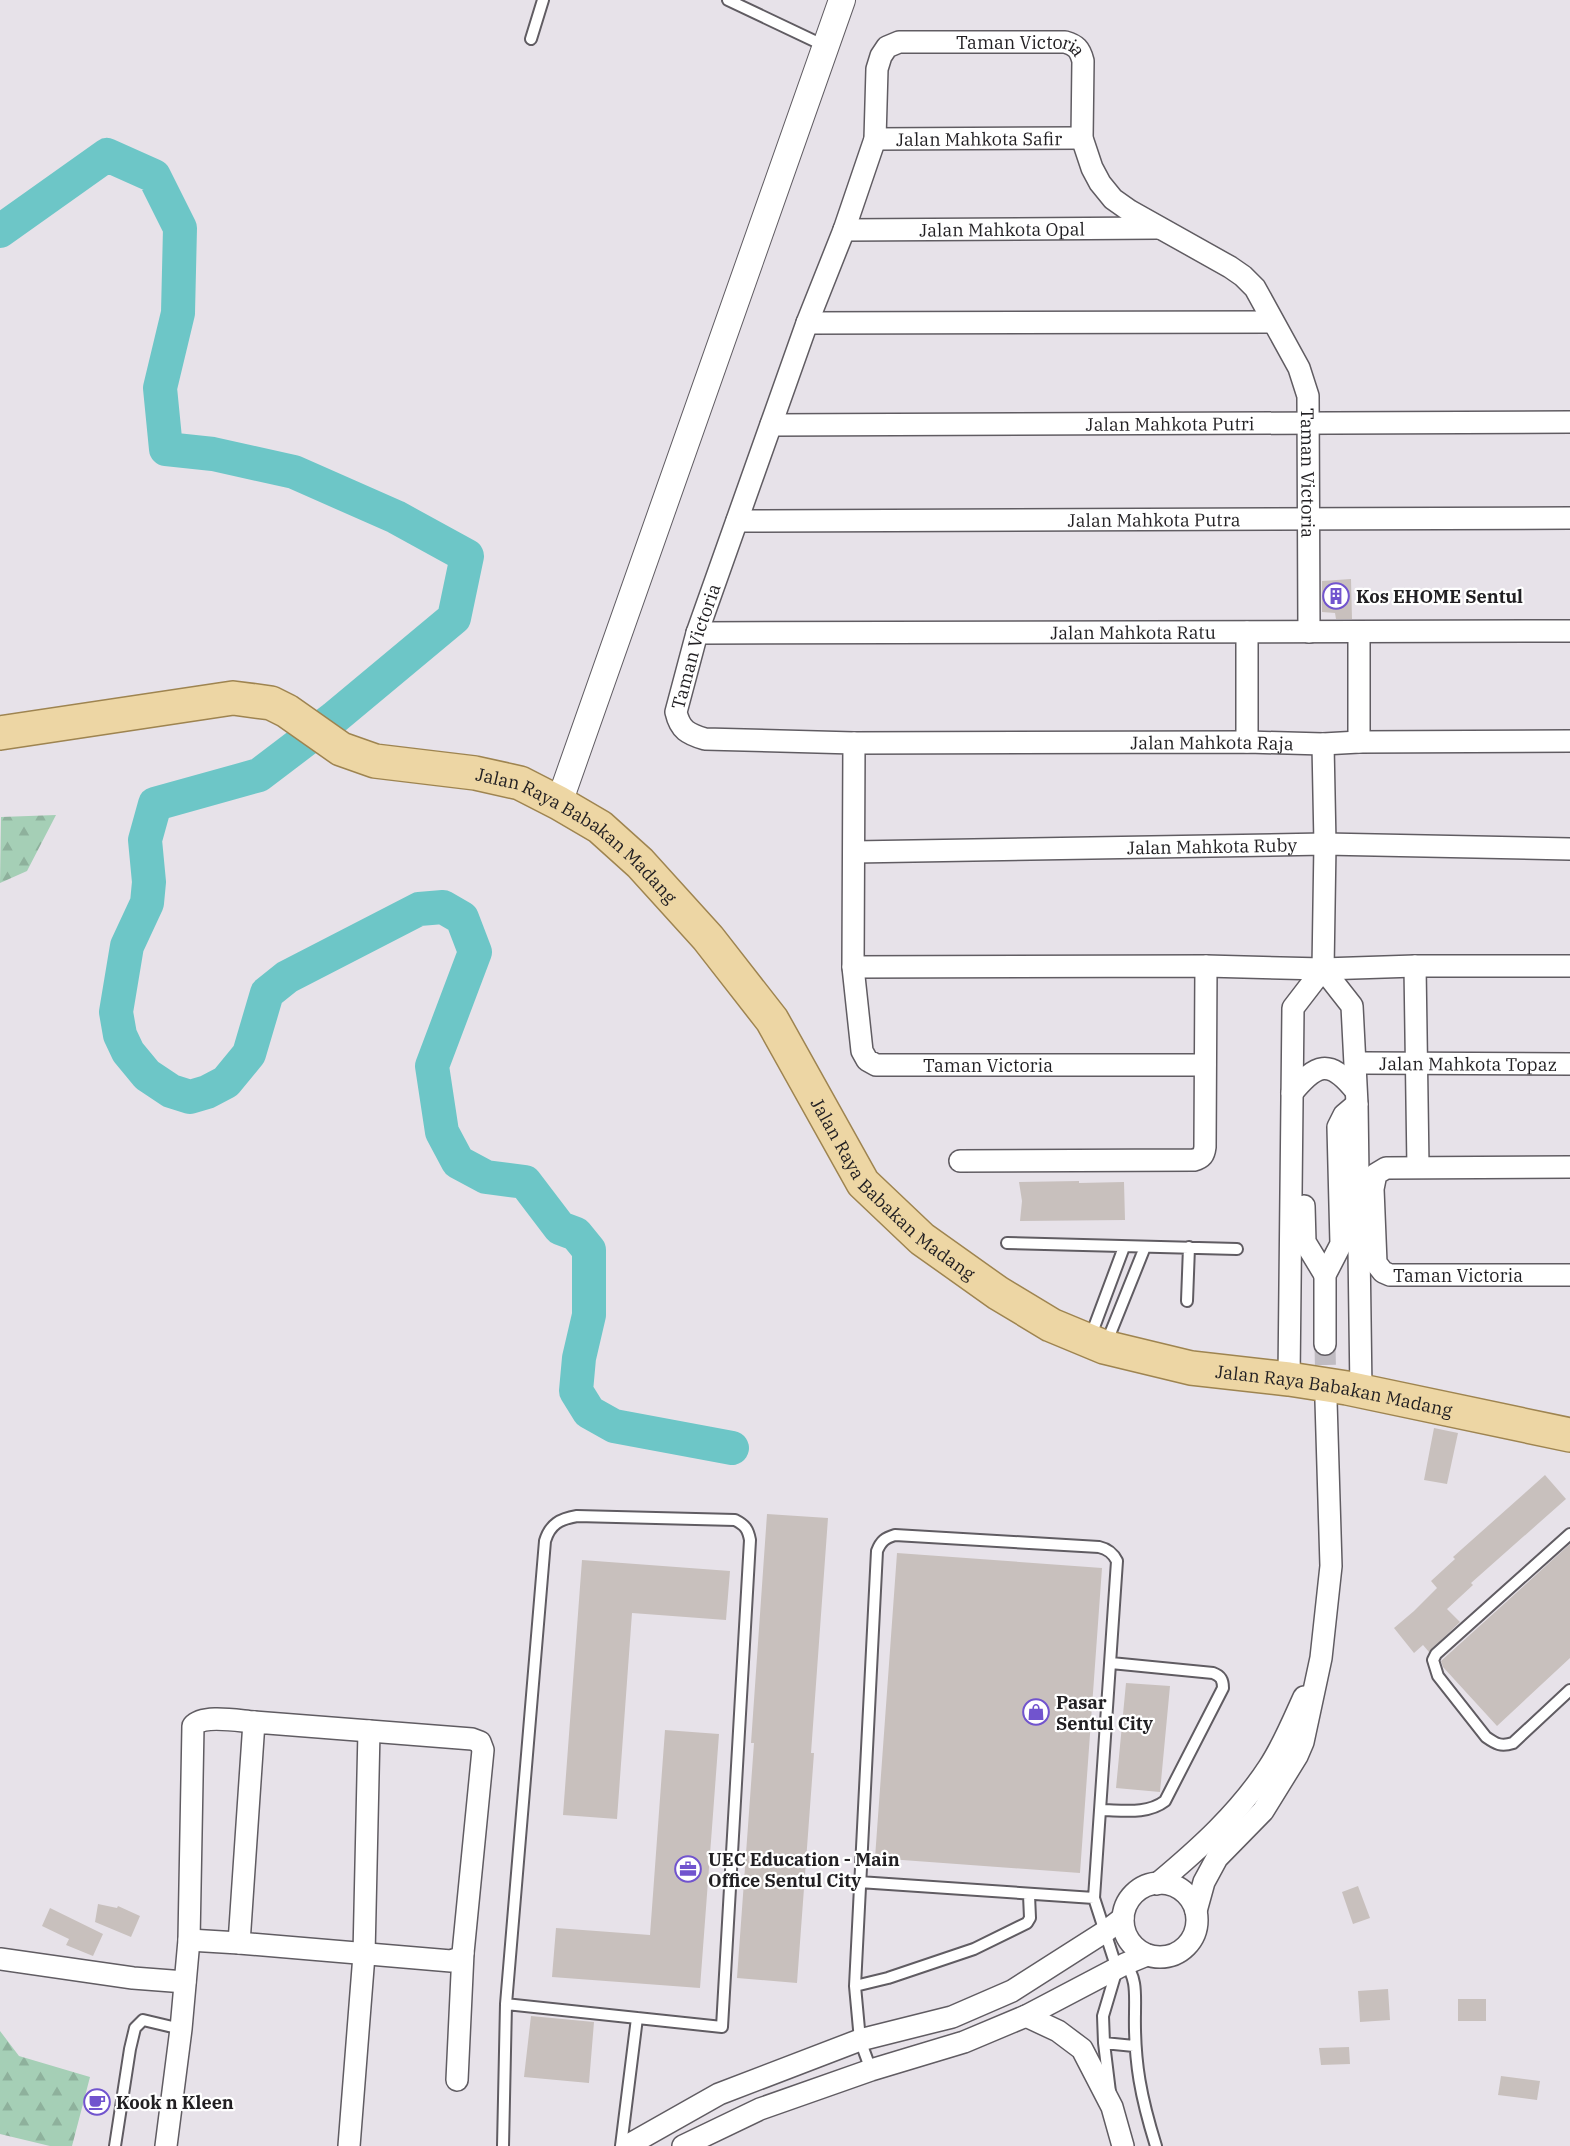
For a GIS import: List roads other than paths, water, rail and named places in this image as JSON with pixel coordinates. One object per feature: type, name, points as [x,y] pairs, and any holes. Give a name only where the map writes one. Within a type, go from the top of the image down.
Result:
[{"type":"main road","name":"Jalan Raya Babakan Madang","points":[[0,733],[233,698],[271,702],[341,749],[375,761],[475,773],[520,783],[560,802],[600,827],[640,863],[708,938],[772,1020],[863,1183],[922,1239],[998,1293],[1051,1325],[1097,1344],[1191,1368],[1289,1379],[1361,1391],[1570,1435]]},
{"type":"street","points":[[560,802],[842,0]]},
{"type":"street","name":"Taman Victoria","points":[[1205,1065],[876,1065],[867,1060],[862,1051],[853,967],[854,743],[705,739],[689,734],[679,726],[676,712],[697,633],[875,139],[878,69],[881,56],[887,47],[899,42],[1065,42],[1075,45],[1081,51],[1083,61],[1082,138],[1092,168],[1100,183],[1113,199],[1158,228],[1243,276],[1255,288],[1304,379],[1308,396],[1309,632]]},
{"type":"street","name":"Jalan Mahkota Safir","points":[[875,139],[1082,138]]},
{"type":"street","name":"Jalan Mahkota Opal","points":[[844,230],[1158,228]]},
{"type":"street","points":[[807,323],[1273,322]]},
{"type":"street","name":"Jalan Mahkota Putri","points":[[771,425],[1570,423]]},
{"type":"street","name":"Jalan Mahkota Putra","points":[[737,521],[1570,518]]},
{"type":"street","points":[[1247,632],[1247,742]]},
{"type":"street","points":[[1359,632],[1359,742]]},
{"type":"street","name":"Jalan Mahkota Ratu","points":[[697,633],[1570,632]]},
{"type":"street","name":"Jalan Mahkota Raja","points":[[854,743],[1247,742],[1323,744],[1570,741]]},
{"type":"street","points":[[1289,1379],[1293,1008],[1323,969],[1325,844],[1323,744]]},
{"type":"street","name":"Jalan Mahkota Ruby","points":[[854,852],[1325,844],[1570,849]]},
{"type":"street","points":[[960,1161],[1200,1158],[1205,1147],[1206,966]]},
{"type":"street","points":[[853,967],[1206,966],[1323,969],[1415,966],[1570,966]]},
{"type":"street","points":[[1415,966],[1418,1167]]},
{"type":"street","points":[[1323,969],[1352,1006],[1356,1097],[1361,1391]]},
{"type":"street","name":"Jalan Mahkota Topaz","points":[[1364,1063],[1570,1064]]},
{"type":"street","points":[[1292,1100],[1307,1075],[1324,1069],[1342,1074],[1356,1097]]},
{"type":"street","points":[[1325,1344],[1325,1275],[1341,1244],[1338,1127],[1356,1097]]},
{"type":"street","points":[[1292,1100],[1302,1124],[1305,1242],[1325,1275]]},
{"type":"street","name":"Taman Victoria","points":[[1570,1167],[1386,1168],[1376,1174],[1373,1180],[1377,1263],[1383,1272],[1398,1276],[1570,1275]]},
{"type":"street","points":[[1196,1911],[1204,1882],[1217,1858],[1263,1811],[1297,1756],[1303,1742],[1321,1658],[1331,1566],[1326,1401]]},
{"type":"street","points":[[1157,1884],[1197,1851],[1243,1803],[1269,1766],[1321,1658]]},
{"type":"street","points":[[166,2146],[181,2030],[181,2008],[186,1982],[189,1940],[193,1726],[195,1722],[204,1719],[472,1739],[480,1742],[483,1750],[463,1953],[457,2080]]},
{"type":"street","points":[[238,1943],[254,1722]]},
{"type":"street","points":[[349,2146],[364,1954],[369,1731]]},
{"type":"street","points":[[1157,1884],[1174,1886],[1184,1892],[1192,1900],[1196,1911],[1198,1923],[1195,1934],[1180,1952],[1170,1956],[1147,1955],[1129,1940],[1124,1929],[1123,1918],[1131,1897],[1140,1889],[1157,1884]]},
{"type":"street","points":[[627,2146],[719,2094],[860,2040],[952,2017],[1012,1991],[1123,1918]]},
{"type":"street","points":[[189,1940],[451,1961],[459,1958],[463,1953]]},
{"type":"street","points":[[683,2146],[760,2109],[871,2070],[964,2042],[1026,2016],[1121,1966],[1147,1955]]},
{"type":"street","points":[[0,1959],[133,1978],[186,1982]]},
{"type":"street","points":[[1026,2016],[1058,2031],[1082,2049],[1112,2107],[1123,2146]]},
{"type":"lane","points":[[531,39],[543,0]]},
{"type":"lane","points":[[728,0],[825,46]]},
{"type":"lane","points":[[1007,1243],[1237,1249]]},
{"type":"lane","points":[[1097,1344],[1124,1247]]},
{"type":"lane","points":[[1187,1300],[1189,1247]]},
{"type":"lane","points":[[1097,1344],[1145,1248]]},
{"type":"lane","points":[[503,2146],[506,2004],[545,1541],[548,1532],[554,1524],[564,1518],[577,1516],[735,1520],[744,1524],[749,1532],[750,1540],[722,2027],[506,2004]]},
{"type":"lane","points":[[1570,1534],[1436,1654],[1433,1660],[1438,1676],[1486,1737],[1495,1744],[1504,1746],[1513,1743],[1570,1690]]},
{"type":"lane","points":[[871,2070],[860,2040],[855,1986],[877,1563],[881,1542],[895,1535],[1099,1546],[1107,1549],[1117,1561],[1094,1898],[1121,1966],[1132,1972],[1135,1997],[1134,2046],[1143,2105],[1156,2146]]},
{"type":"lane","points":[[1100,1810],[1141,1810],[1159,1805],[1165,1800],[1223,1688],[1223,1681],[1213,1673],[1111,1663]]},
{"type":"lane","points":[[859,1882],[1094,1898]]},
{"type":"lane","points":[[855,1986],[888,1978],[974,1949],[1024,1924],[1030,1918],[1029,1895]]},
{"type":"lane","points":[[1112,2107],[1103,2016],[1121,1966]]},
{"type":"lane","points":[[621,2146],[637,2018]]},
{"type":"lane","points":[[115,2146],[135,2028],[143,2020],[181,2030]]},
{"type":"lane","points":[[1104,2043],[1134,2046]]},
{"type":"waterway","points":[[0,231],[107,155],[154,176],[180,228],[178,313],[160,388],[166,449],[213,454],[294,472],[396,517],[467,556],[454,618],[334,718],[259,775],[155,804],[145,840],[149,882],[147,903],[127,946],[116,1012],[120,1035],[128,1052],[147,1075],[171,1091],[190,1097],[207,1092],[226,1082],[249,1054],[267,993],[287,977],[419,909],[443,907],[462,918],[475,952],[432,1066],[442,1132],[458,1162],[486,1177],[525,1182],[560,1228],[576,1234],[589,1250],[589,1315],[579,1358],[576,1391],[589,1412],[614,1426],[732,1448]]},
{"type":"tunnel","points":[[1325,1344],[1326,1397]]},
{"type":"place","name":"Kos EHOME Sentul","points":[[1336,596]]},
{"type":"place","name":"Pasar Sentul City","points":[[1036,1712]]},
{"type":"place","name":"UEC Education - Main Office Sentul City","points":[[688,1869]]},
{"type":"place","name":"Kook n Kleen","points":[[97,2102]]}]
